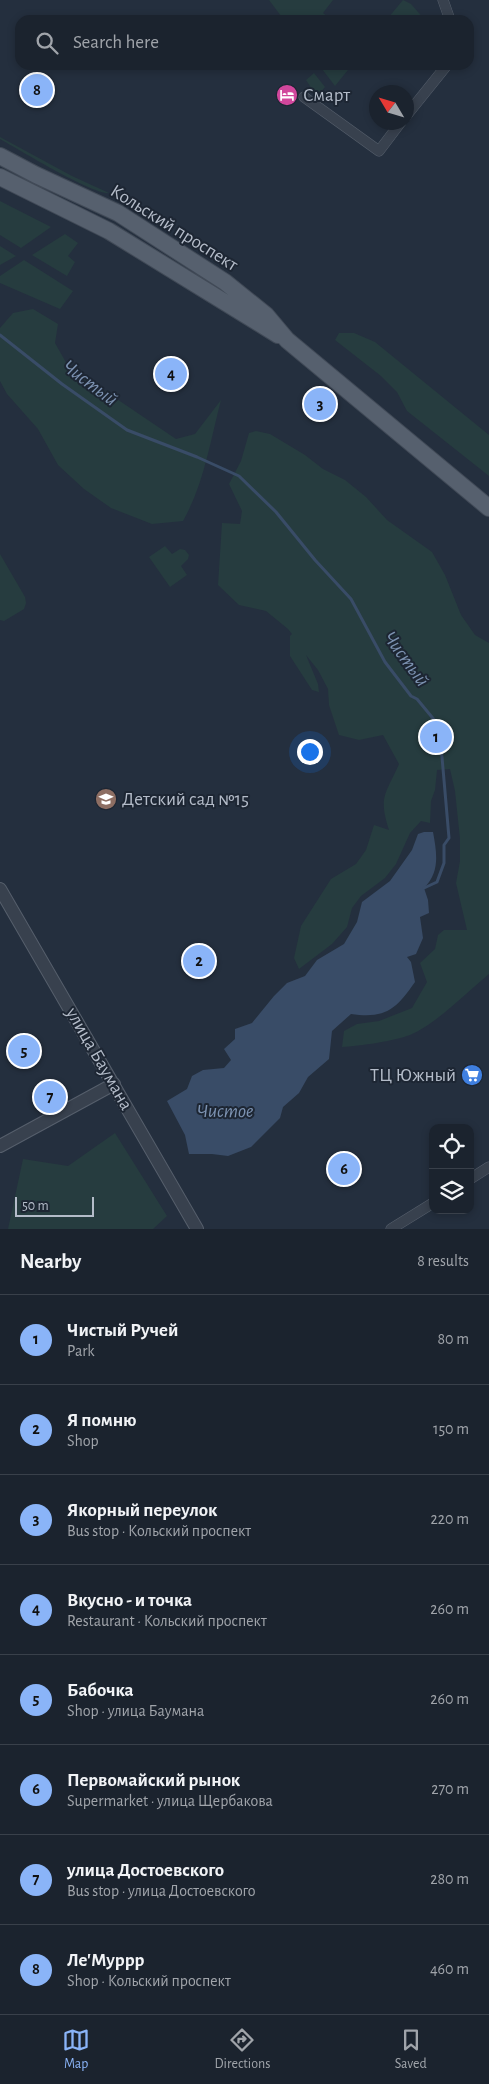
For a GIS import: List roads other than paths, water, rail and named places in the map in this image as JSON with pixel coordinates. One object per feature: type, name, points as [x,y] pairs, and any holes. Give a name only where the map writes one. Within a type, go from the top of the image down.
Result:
[{"type":"main road","name":"Кольский проспект","points":[[0,156],[36,176],[118,213],[225,282],[266,315],[287,340],[489,508]]},
{"type":"main road","name":"Кольский проспект","points":[[0,177],[109,231],[215,295],[259,325],[287,340]]},
{"type":"main road","points":[[215,295],[227,293],[228,290],[225,282]]},
{"type":"street","points":[[443,0],[448,15]]},
{"type":"street","points":[[414,106],[443,70]]},
{"type":"street","points":[[304,97],[379,151],[395,130]]},
{"type":"street","name":"улица Баумана","points":[[0,889],[197,1229]]},
{"type":"street","points":[[0,1146],[114,1084]]},
{"type":"street","points":[[474,1176],[489,1167]]},
{"type":"street","points":[[391,1229],[429,1206]]},
{"type":"water","name":"Чистое","points":[[433,832],[436,862],[433,876],[424,888],[428,900],[429,913],[420,917],[423,938],[416,954],[407,957],[411,962],[415,982],[402,999],[389,1010],[373,1015],[351,1014],[332,1031],[329,1059],[308,1077],[299,1093],[283,1107],[280,1118],[251,1147],[228,1156],[189,1154],[185,1135],[167,1101],[187,1089],[192,1076],[203,1070],[224,1068],[231,1060],[224,1049],[235,1039],[235,1029],[252,1023],[287,983],[305,976],[317,960],[344,944],[357,922],[362,902],[390,881],[412,850],[418,834]]},
{"type":"waterway","name":"Чистый","points":[[0,335],[62,384],[127,430],[197,457],[239,476],[276,512],[315,560],[351,599],[385,662],[411,696],[417,699],[436,722],[442,757],[449,838],[444,845],[444,863],[437,882],[424,888]]},
{"type":"place","name":"Ле'Муррр","points":[[37,90]]},
{"type":"place","name":"Смарт","points":[[287,95]]},
{"type":"place","name":"Вкусно - и точка","points":[[171,374]]},
{"type":"place","name":"Якорный переулок","points":[[320,404]]},
{"type":"place","name":"Чистый Ручей","points":[[436,737]]},
{"type":"place","name":"Детский сад №15","points":[[106,799]]},
{"type":"place","name":"Я помню","points":[[199,961]]},
{"type":"place","name":"Бабочка","points":[[24,1051]]},
{"type":"place","name":"ТЦ Южный","points":[[472,1075]]},
{"type":"place","name":"улица Достоевского","points":[[50,1097]]},
{"type":"place","name":"Первомайский рынок","points":[[344,1169]]}]
